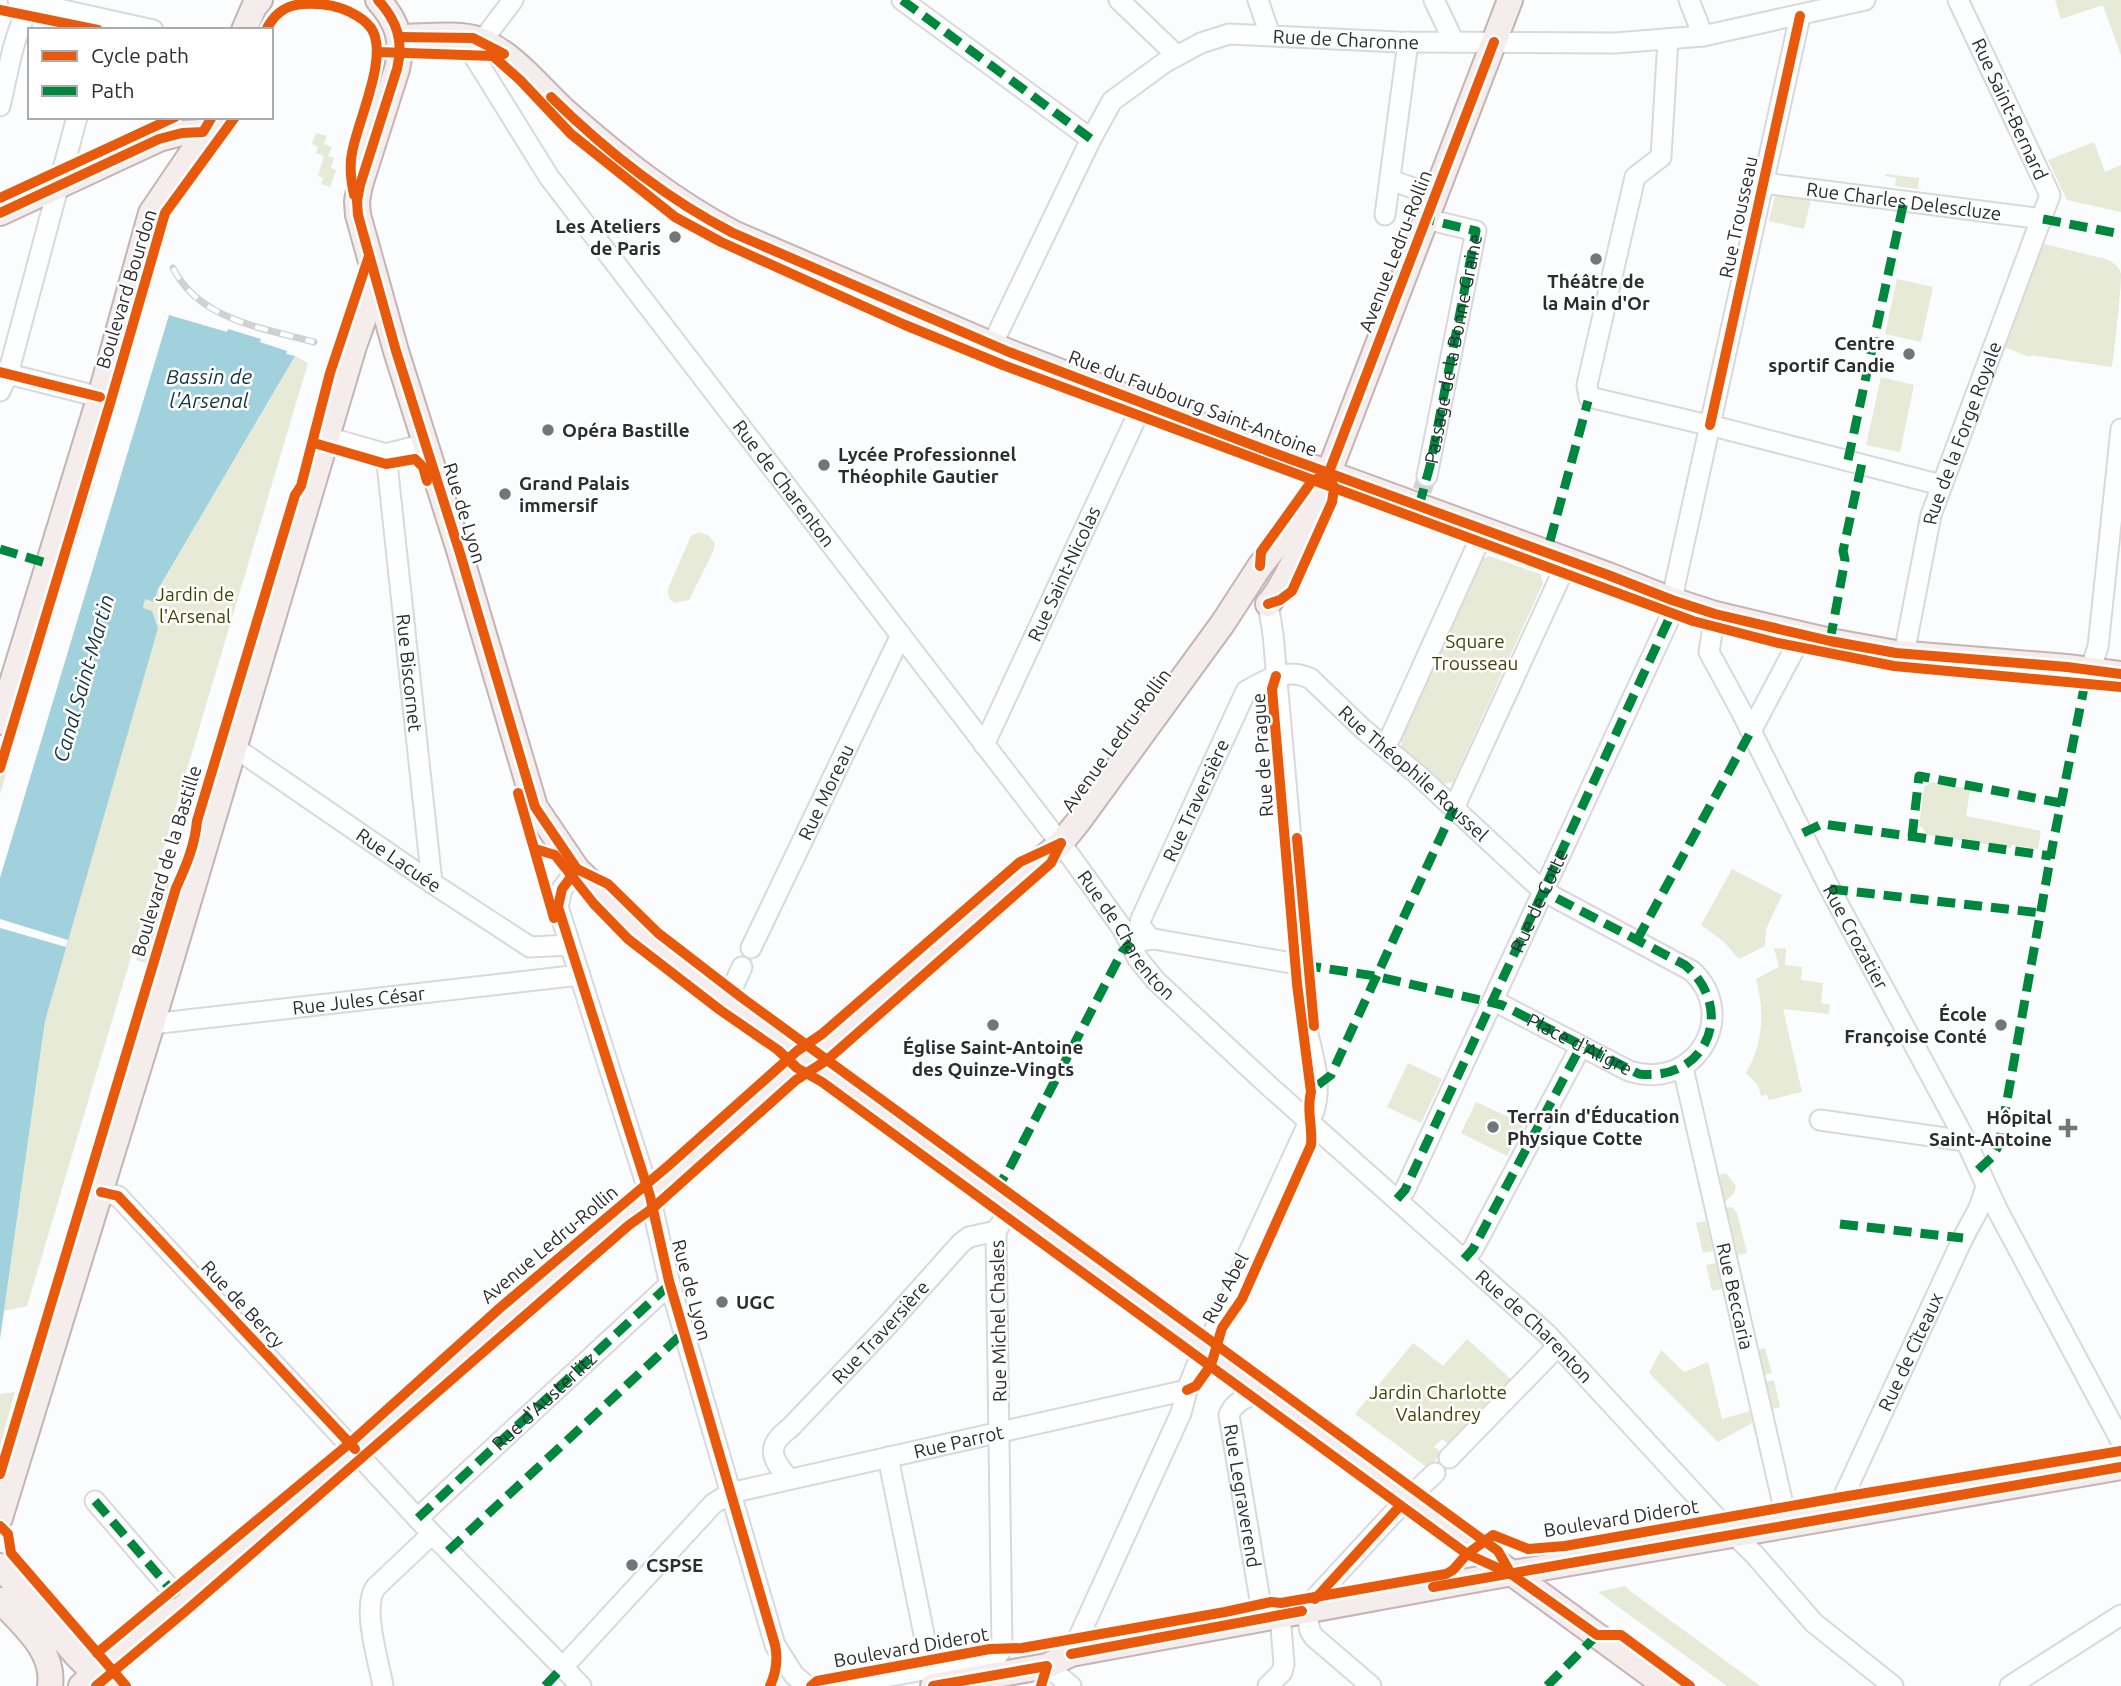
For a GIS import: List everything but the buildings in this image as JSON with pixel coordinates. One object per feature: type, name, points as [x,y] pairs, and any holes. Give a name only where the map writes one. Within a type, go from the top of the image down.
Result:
[{"type":"main road","points":[[245,28],[254,6],[260,0]]},
{"type":"main road","points":[[378,0],[395,22],[400,37],[472,39]]},
{"type":"main road","name":"Avenue Ledru-Rollin","points":[[95,1682],[180,1600],[1060,843],[1079,822],[1223,623],[1257,570],[1315,500],[1329,472],[1510,0]]},
{"type":"main road","name":"Rue de Lyon","points":[[400,37],[397,69],[360,186],[357,201],[361,229],[535,807],[577,869],[647,940],[1666,1686]]},
{"type":"main road","name":"Rue du Faubourg Saint-Antoine","points":[[472,39],[508,56],[564,110],[617,155],[701,217],[992,345],[1329,472],[1423,491],[1485,530],[1715,614],[1830,641],[1905,654],[2121,674]]},
{"type":"main road","points":[[0,213],[159,139],[207,125]]},
{"type":"main road","name":"Boulevard Bourdon","points":[[0,722],[100,397],[151,213],[207,125]]},
{"type":"main road","name":"Boulevard de la Bastille","points":[[0,1518],[152,1024],[354,346],[376,284]]},
{"type":"main road","points":[[1285,580],[1275,570],[1257,570],[1261,598],[1268,604],[1278,594],[1285,580],[1313,517],[1315,500]]},
{"type":"main road","name":"Avenue Ledru-Rollin","points":[[1223,623],[1245,610],[1268,604]]},
{"type":"main road","name":"Boulevard Diderot","points":[[932,1677],[1051,1676],[1071,1654],[1306,1610],[2121,1467]]},
{"type":"main road","points":[[0,1566],[77,1656],[95,1682]]},
{"type":"main road","points":[[0,1600],[46,1654],[51,1681]]},
{"type":"main road","points":[[1025,1686],[1051,1676]]},
{"type":"street","points":[[472,39],[513,0]]},
{"type":"street","points":[[902,0],[1091,139]]},
{"type":"street","points":[[1119,0],[1175,57]]},
{"type":"street","points":[[1258,0],[1270,35]]},
{"type":"street","points":[[1434,0],[1454,41]]},
{"type":"street","points":[[1689,0],[1703,36]]},
{"type":"street","name":"Rue de Charonne","points":[[992,345],[1112,101],[1175,57],[1201,43],[1228,34],[1408,42],[1615,43],[1703,36],[1866,0]]},
{"type":"street","name":"Rue Saint-Bernard","points":[[1958,0],[2050,195],[2043,219]]},
{"type":"street","points":[[0,106],[28,1],[99,25],[131,28]]},
{"type":"street","name":"Rue Trousseau","points":[[1672,600],[1800,16]]},
{"type":"street","name":"Rue de Charenton","points":[[472,39],[549,177],[984,745],[1140,940],[1138,958],[1156,981],[1558,1346],[1714,1516],[1735,1534],[1814,1623],[1893,1686]]},
{"type":"street","points":[[1668,39],[1661,157],[1634,177],[1587,385],[1589,397],[1710,425],[1941,485]]},
{"type":"street","points":[[1385,215],[1408,42]]},
{"type":"street","points":[[76,119],[3,379],[100,397]]},
{"type":"street","name":"Passage de la Bonne Graine","points":[[1391,180],[1430,207],[1476,231],[1423,491]]},
{"type":"street","name":"Rue Charles Delescluze","points":[[1763,183],[2043,219]]},
{"type":"street","name":"Rue de la Forge Royale","points":[[1905,654],[1930,516],[2043,219]]},
{"type":"street","name":"Rue Saint-Nicolas","points":[[984,745],[1143,403]]},
{"type":"street","points":[[2090,670],[2098,647],[2118,503],[2114,485],[2121,429]]},
{"type":"street","points":[[327,437],[386,454],[425,444]]},
{"type":"street","name":"Rue Biscornet","points":[[386,454],[432,883]]},
{"type":"street","points":[[1385,745],[1485,530]]},
{"type":"street","points":[[1454,808],[1568,560]]},
{"type":"street","name":"Rue de Cotte","points":[[1397,1199],[1405,1190],[1668,621],[1672,600]]},
{"type":"street","name":"Rue de Prague","points":[[1268,604],[1308,1034],[1318,1085],[1318,1097],[1309,1120]]},
{"type":"street","name":"Rue Crozatier","points":[[1715,614],[1709,652],[1830,889],[1966,1141],[1986,1187],[2121,1441]]},
{"type":"street","points":[[1751,731],[1796,646],[1800,632]]},
{"type":"street","name":"Rue Moreau","points":[[751,948],[901,635]]},
{"type":"street","name":"Rue Théophile Roussel","points":[[1276,676],[1292,673],[1311,679],[1544,891]]},
{"type":"street","name":"Rue Traversière","points":[[1140,940],[1141,919],[1246,691],[1276,676]]},
{"type":"street","name":"Rue Lacuée","points":[[234,747],[530,947],[570,945]]},
{"type":"street","name":"Rue de Lyon","points":[[577,869],[562,889],[558,907],[650,1196],[670,1284],[775,1645],[794,1675],[807,1686]]},
{"type":"street","points":[[1544,891],[1685,965],[1699,978],[1708,995],[1710,1026],[1703,1046],[1683,1068]]},
{"type":"street","points":[[1140,940],[1303,965]]},
{"type":"street","points":[[727,1000],[742,967]]},
{"type":"street","name":"Rue Jules César","points":[[152,1024],[580,975]]},
{"type":"street","name":"Place d'Aligre","points":[[1492,1002],[1639,1074],[1657,1076],[1683,1068]]},
{"type":"street","points":[[1464,1259],[1473,1249],[1581,1046]]},
{"type":"street","name":"Rue Beccaria","points":[[1683,1068],[1788,1525]]},
{"type":"street","name":"Rue Abel","points":[[1071,1654],[1181,1413],[1186,1390],[1204,1349],[1226,1308],[1309,1120]]},
{"type":"street","points":[[1820,1120],[1966,1141]]},
{"type":"street","name":"Rue de Cîteaux","points":[[1834,1517],[1979,1208],[1986,1187]]},
{"type":"street","name":"Rue de Bercy","points":[[101,1192],[118,1196],[432,1534],[581,1686]]},
{"type":"street","name":"Rue Michel Chasles","points":[[1002,1649],[996,1231],[1011,1208]]},
{"type":"street","name":"Rue Traversière","points":[[789,1479],[776,1464],[773,1448],[780,1435],[886,1327],[961,1243],[969,1237],[996,1231]]},
{"type":"street","name":"Rue d'Austerlitz","points":[[418,1518],[670,1284]]},
{"type":"street","points":[[1449,1458],[1558,1346]]},
{"type":"street","name":"Rue Parrot","points":[[730,1493],[1186,1390]]},
{"type":"street","name":"Rue Legraverend","points":[[1262,1391],[1240,1401],[1230,1410],[1229,1415],[1271,1617]]},
{"type":"street","points":[[888,1457],[932,1677]]},
{"type":"street","points":[[1371,1686],[1314,1637],[1310,1631],[1306,1610],[1435,1473]]},
{"type":"street","points":[[563,1667],[713,1504],[730,1493]]},
{"type":"street","points":[[95,1501],[180,1600]]},
{"type":"street","points":[[383,1686],[369,1610],[370,1597],[376,1587],[432,1534]]},
{"type":"street","points":[[2010,1686],[2121,1615]]},
{"type":"street","points":[[1268,1686],[1282,1672],[1284,1664],[1271,1617]]},
{"type":"street","name":"Boulevard Diderot","points":[[834,1686],[932,1677],[998,1655],[1002,1649]]},
{"type":"street","points":[[1051,1676],[1071,1686]]},
{"type":"green space","points":[[2055,0],[2121,0],[2121,55],[2103,5],[2061,19]]},
{"type":"green space","points":[[316,133],[327,136],[324,144],[332,147],[328,156],[334,158],[331,168],[336,170],[330,187],[321,184],[323,178],[318,176],[324,156],[316,153],[318,147],[312,144]]},
{"type":"green space","points":[[2094,142],[2105,172],[2121,165],[2121,212],[2067,200],[2048,160]]},
{"type":"green space","points":[[1885,174],[1919,178],[1918,189],[1895,186],[1896,178]]},
{"type":"green space","points":[[1775,195],[1811,199],[1804,229],[1769,221]]},
{"type":"green space","points":[[2040,243],[2106,259],[2119,269],[2120,293],[2112,367],[2031,355],[2030,357],[2001,346]]},
{"type":"green space","points":[[1897,279],[1933,287],[1921,342],[1885,334]]},
{"type":"green space","name":"Jardin de l'Arsenal","points":[[295,356],[308,363],[27,1306],[4,1311],[45,1021],[145,599],[155,601],[157,589]]},
{"type":"green space","points":[[1881,377],[1914,385],[1900,452],[1866,445]]},
{"type":"green space","points":[[90,481],[95,483],[75,547],[70,546]]},
{"type":"green space","points":[[699,532],[709,536],[715,544],[713,552],[689,600],[674,603],[669,598],[668,589],[691,536]]},
{"type":"green space","name":"Square Trousseau","points":[[1489,556],[1540,574],[1543,583],[1453,782],[1443,784],[1402,747],[1400,736],[1480,560]]},
{"type":"green space","points":[[55,594],[60,595],[0,794],[0,777]]},
{"type":"green space","points":[[1932,782],[1970,789],[1966,816],[2041,831],[2038,849],[2012,845],[2011,848],[1927,835],[1922,827],[1919,827],[1924,787]]},
{"type":"green space","points":[[1732,869],[1782,895],[1766,929],[1765,946],[1739,959],[1723,941],[1701,925]]},
{"type":"green space","points":[[159,880],[170,883],[146,963],[136,960]]},
{"type":"green space","points":[[1774,948],[1786,949],[1785,965],[1802,967],[1801,980],[1823,983],[1821,1003],[1830,1005],[1829,1014],[1783,1009],[1802,1092],[1769,1100],[1767,1095],[1761,1096],[1758,1085],[1746,1073],[1756,1050],[1761,1028],[1761,1004],[1756,979],[1779,967]]},
{"type":"green space","points":[[1408,1063],[1442,1079],[1421,1123],[1387,1107]]},
{"type":"green space","name":"Terrain d'Éducation Physique Cotte","points":[[1476,1102],[1524,1124],[1507,1156],[1461,1133]]},
{"type":"green space","points":[[1726,1173],[1736,1186],[1734,1193],[1725,1202],[1719,1175]]},
{"type":"green space","points":[[1732,1207],[1737,1213],[1747,1253],[1738,1255],[1726,1208]]},
{"type":"green space","points":[[1706,1221],[1713,1251],[1703,1253],[1696,1223]]},
{"type":"green space","points":[[1716,1263],[1722,1289],[1712,1291],[1706,1265]]},
{"type":"green space","name":"Jardin Charlotte Valandrey","points":[[1467,1339],[1512,1380],[1449,1444],[1442,1439],[1434,1447],[1442,1453],[1428,1468],[1355,1414],[1413,1343],[1443,1366]]},
{"type":"green space","points":[[1765,1348],[1772,1373],[1764,1375],[1757,1350]]},
{"type":"green space","points":[[1661,1350],[1684,1372],[1708,1362],[1722,1419],[1750,1411],[1752,1423],[1718,1442],[1649,1373]]},
{"type":"green space","points":[[1774,1380],[1780,1407],[1772,1409],[1765,1382]]},
{"type":"green space","points":[[15,1392],[0,1446],[0,1394]]},
{"type":"green space","points":[[1625,1586],[1760,1686],[1727,1686],[1598,1592]]},
{"type":"water","name":"Bassin de l'Arsenal","points":[[169,315],[261,339],[260,342],[295,356],[158,589],[154,602],[145,599],[143,608],[152,611],[158,628],[45,1021],[0,1339],[0,878]]},
{"type":"pier","points":[[0,919],[68,940],[66,947],[0,928]]},
{"type":"tunnel","points":[[1422,491],[1427,476]]},
{"type":"railway","points":[[173,268],[184,286],[216,311],[254,326],[314,342]]},
{"type":"marked path","points":[[902,0],[1091,139]]},
{"type":"marked path","points":[[1848,460],[1904,201]]},
{"type":"marked path","points":[[1419,506],[1430,466],[1476,231],[1426,219]]},
{"type":"marked path","points":[[2043,219],[2121,234]]},
{"type":"marked path","points":[[1550,541],[1588,401]]},
{"type":"marked path","points":[[1830,641],[1845,560],[1843,551],[1862,463]]},
{"type":"marked path","points":[[0,549],[49,564]]},
{"type":"marked path","points":[[1397,1199],[1405,1190],[1668,621],[1672,607]]},
{"type":"marked path","points":[[1978,1170],[1992,1157],[1999,1145],[2053,843],[2086,678]]},
{"type":"marked path","points":[[1637,940],[1751,731]]},
{"type":"marked path","points":[[1912,837],[1919,776],[2061,803]]},
{"type":"marked path","points":[[1318,1085],[1331,1075],[1454,808]]},
{"type":"marked path","points":[[1803,833],[1822,824],[2051,856]]},
{"type":"marked path","points":[[1830,889],[2041,913]]},
{"type":"marked path","points":[[1303,965],[1375,976],[1502,1005],[1639,1074],[1663,1073],[1682,1067],[1697,1055],[1707,1039],[1711,1021],[1709,1002],[1701,983],[1685,965],[1543,891]]},
{"type":"marked path","points":[[995,1191],[1122,952],[1131,942]]},
{"type":"marked path","points":[[1464,1259],[1473,1249],[1581,1046]]},
{"type":"marked path","points":[[1840,1224],[1963,1238]]},
{"type":"marked path","points":[[418,1518],[670,1284]]},
{"type":"marked path","points":[[448,1551],[684,1332]]},
{"type":"marked path","points":[[95,1501],[180,1600]]},
{"type":"marked path","points":[[1547,1686],[1597,1635]]},
{"type":"marked path","points":[[545,1686],[563,1667]]},
{"type":"cycle path","points":[[378,0],[394,24],[400,49],[397,69],[360,185],[358,215],[396,351],[459,550],[535,807],[577,869],[608,884],[658,933],[741,997],[1498,1551],[1511,1574]]},
{"type":"cycle path","points":[[267,28],[285,8],[309,4],[345,10],[362,19],[371,28],[376,40],[377,55],[351,158],[354,195]]},
{"type":"cycle path","points":[[0,10],[88,28]]},
{"type":"cycle path","points":[[1710,425],[1800,16]]},
{"type":"cycle path","points":[[400,37],[473,38],[504,54]]},
{"type":"cycle path","points":[[1268,604],[1280,600],[1292,591],[1332,502],[1334,489],[1329,472],[1494,42]]},
{"type":"cycle path","points":[[377,52],[493,56],[520,80],[571,134],[675,217],[721,242],[905,325],[1003,365],[1693,621],[1778,643],[1894,666],[2121,687]]},
{"type":"cycle path","points":[[551,97],[637,172],[684,205],[733,233],[1009,352],[1672,600],[1715,614],[1830,641],[1896,653],[2121,674]]},
{"type":"cycle path","points":[[0,198],[171,119]]},
{"type":"cycle path","points":[[0,213],[159,139],[182,133],[203,132],[211,119]]},
{"type":"cycle path","points":[[0,768],[165,213],[234,119]]},
{"type":"cycle path","points":[[0,1474],[176,888],[192,847],[197,821],[295,495],[301,486],[330,373],[369,256]]},
{"type":"cycle path","points":[[0,372],[100,397]]},
{"type":"cycle path","points":[[314,443],[386,464],[415,459],[423,467],[427,481]]},
{"type":"cycle path","points":[[1260,566],[1261,552],[1312,481],[1323,476]]},
{"type":"cycle path","points":[[1187,1390],[1196,1386],[1211,1365],[1222,1328],[1242,1299],[1311,1145],[1311,1092],[1297,984],[1272,689],[1276,676]]},
{"type":"cycle path","points":[[518,793],[554,918]]},
{"type":"cycle path","points":[[1297,838],[1314,1026]]},
{"type":"cycle path","points":[[97,1653],[350,1443],[501,1307],[1020,862],[1061,843]]},
{"type":"cycle path","points":[[96,1686],[629,1225],[653,1208],[796,1080],[827,1060],[1051,863],[1061,843]]},
{"type":"cycle path","points":[[535,849],[555,855],[594,904],[628,939],[720,1010],[1467,1554],[1511,1574],[1597,1635],[1621,1635],[1690,1686]]},
{"type":"cycle path","points":[[577,869],[562,889],[558,907],[650,1196],[669,1281],[775,1645],[776,1666],[770,1686]]},
{"type":"cycle path","points":[[101,1192],[118,1196],[355,1449]]},
{"type":"cycle path","points":[[811,1686],[817,1681],[990,1649],[1022,1648],[1271,1602],[1281,1603],[1446,1574],[1493,1535],[1528,1549],[1565,1546],[2121,1451]]},
{"type":"cycle path","points":[[1433,1587],[2121,1467]]},
{"type":"cycle path","points":[[1315,1599],[1400,1506]]},
{"type":"cycle path","points":[[0,1526],[8,1534],[11,1553],[126,1686]]},
{"type":"cycle path","points":[[1071,1654],[1302,1611]]},
{"type":"cycle path","points":[[933,1686],[1047,1666],[1041,1686]]},
{"type":"place","name":"Les Ateliers de Paris","points":[[675,237]]},
{"type":"place","name":"Théâtre de la Main d'Or","points":[[1596,259]]},
{"type":"place","name":"Centre sportif Candie","points":[[1909,354]]},
{"type":"place","name":"Opéra Bastille","points":[[548,430]]},
{"type":"place","name":"Lycée Professionnel Théophile Gautier","points":[[824,465]]},
{"type":"place","name":"Grand Palais immersif","points":[[505,494]]},
{"type":"place","name":"Église Saint-Antoine des Quinze-Vingts","points":[[993,1025]]},
{"type":"place","name":"École Françoise Conté","points":[[2001,1025]]},
{"type":"place","name":"Terrain d'Éducation Physique Cotte","points":[[1493,1127]]},
{"type":"place","name":"Hôpital Saint-Antoine","points":[[2068,1128]]},
{"type":"place","name":"UGC","points":[[722,1302]]},
{"type":"place","name":"CSPSE","points":[[632,1565]]},
{"type":"water label","name":"Canal Saint-Martin","points":[[83,678]]}]
